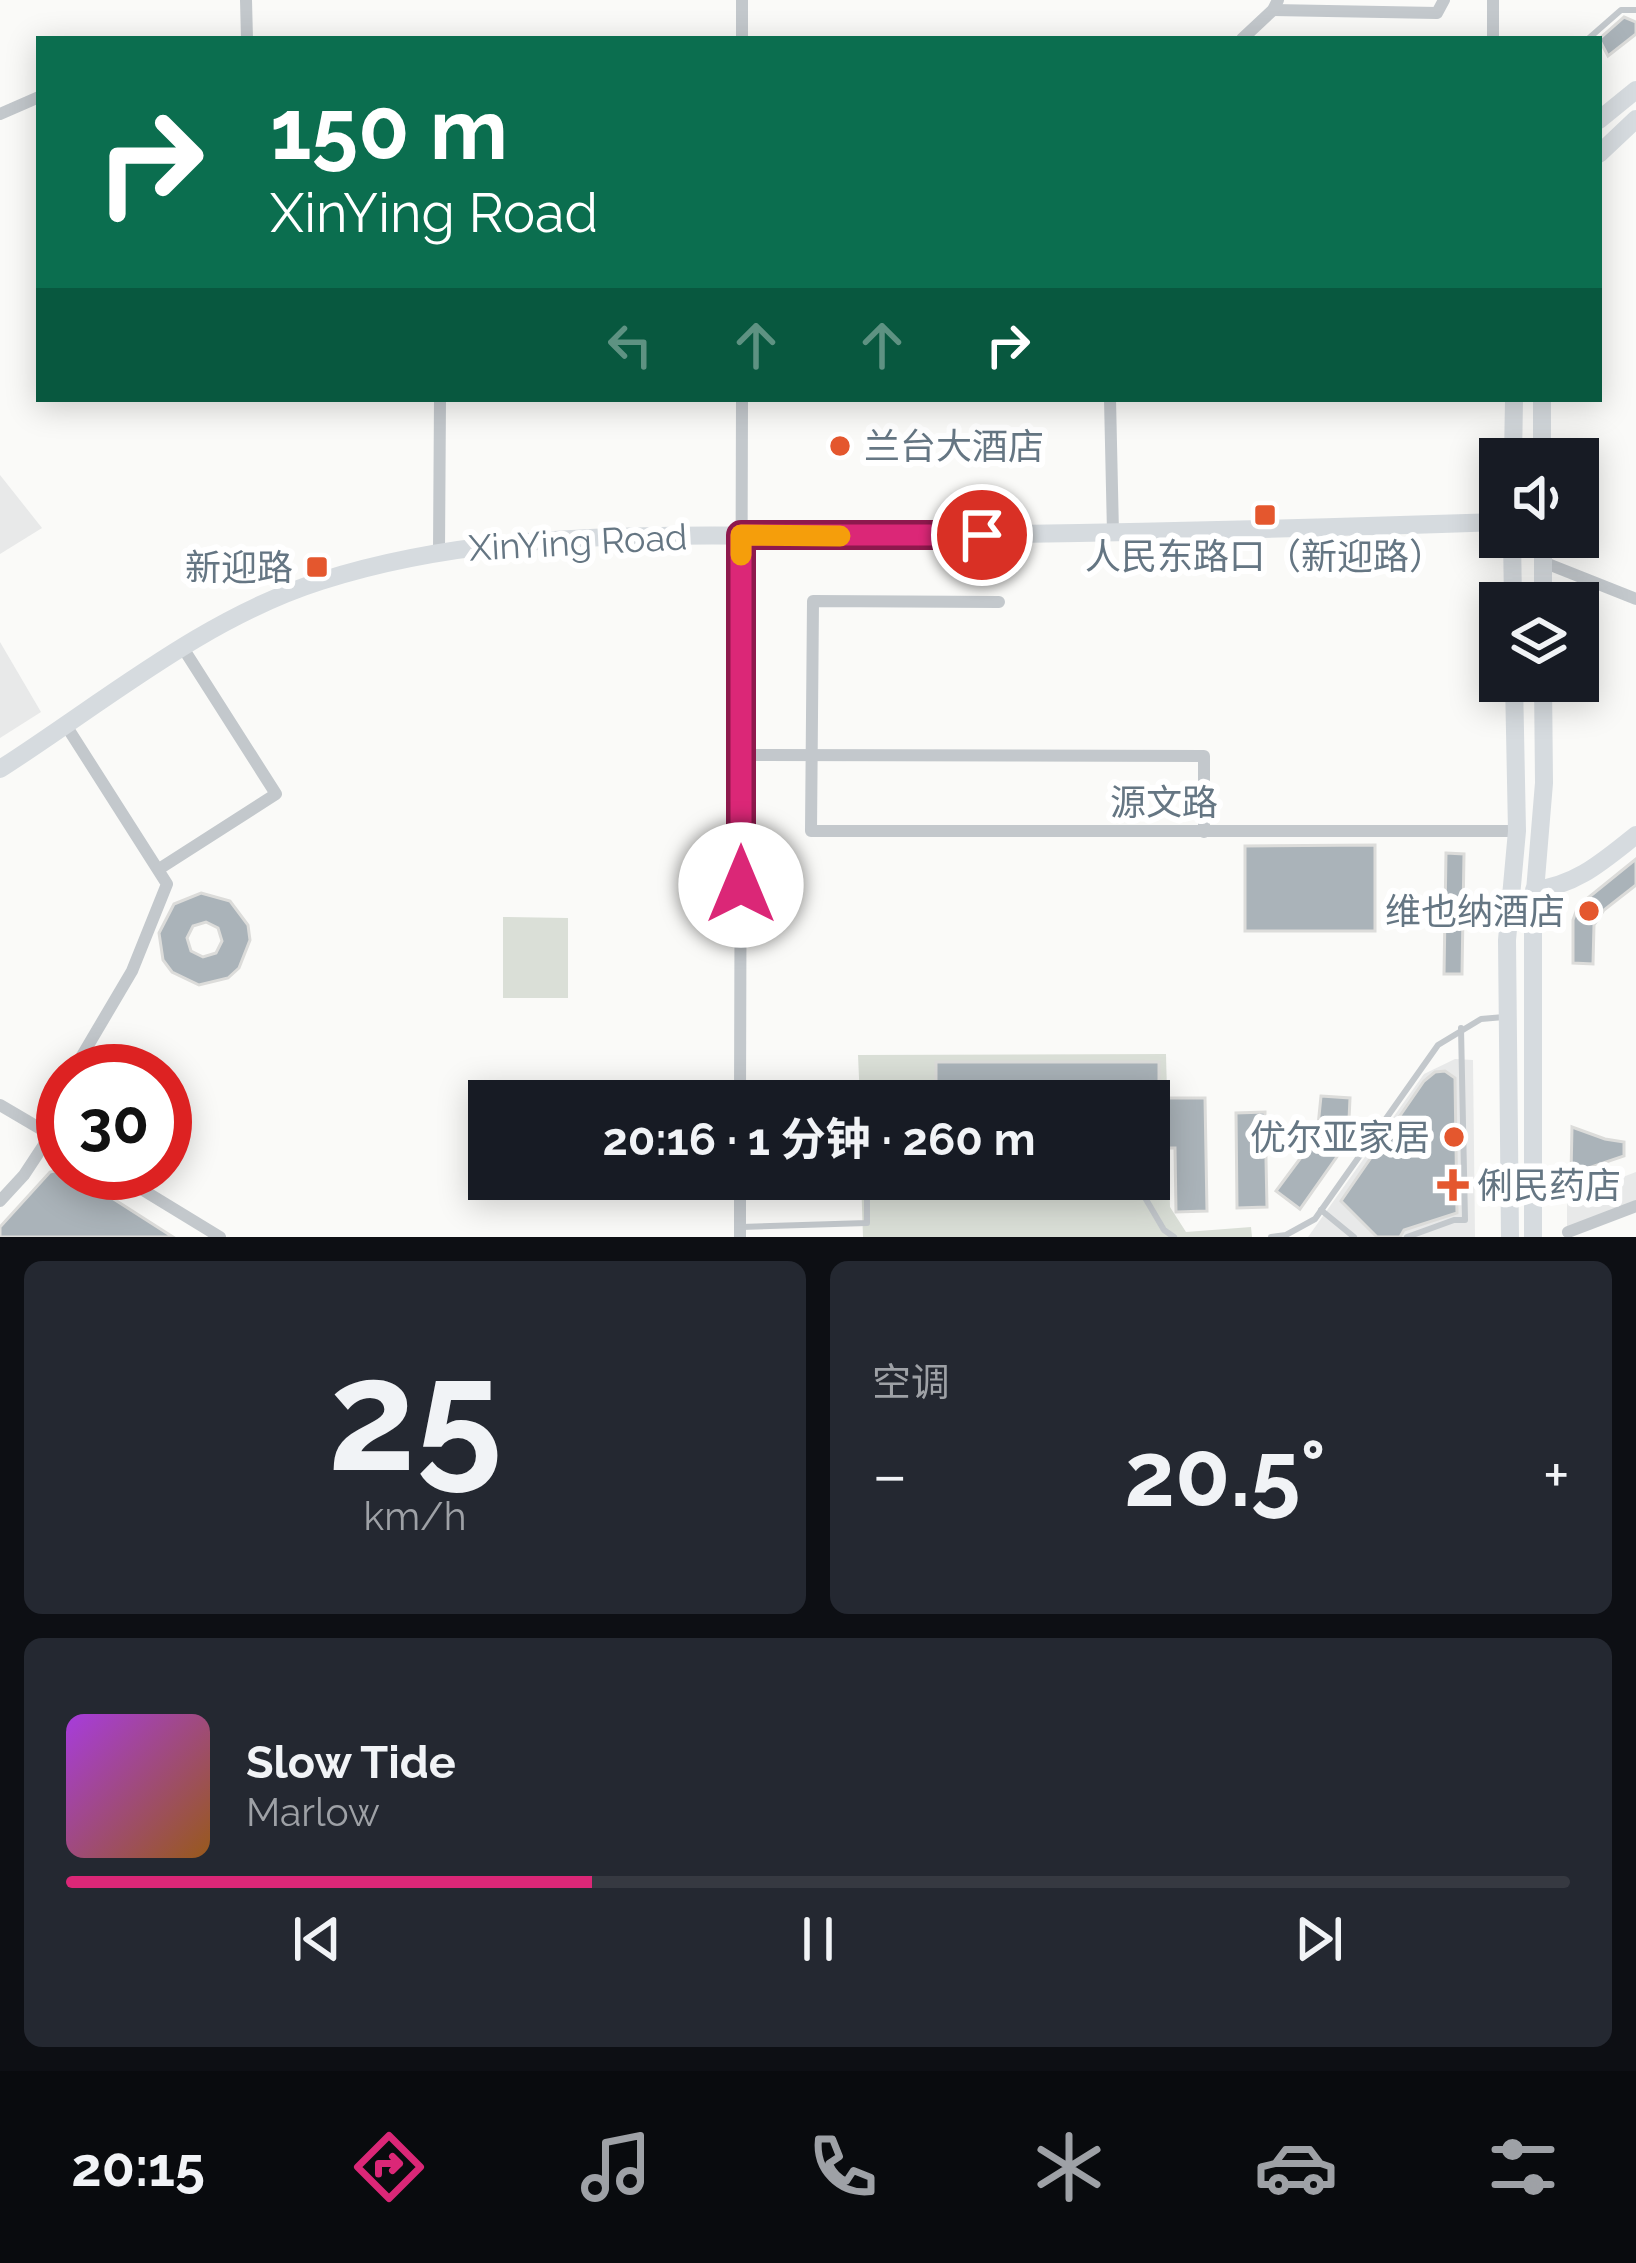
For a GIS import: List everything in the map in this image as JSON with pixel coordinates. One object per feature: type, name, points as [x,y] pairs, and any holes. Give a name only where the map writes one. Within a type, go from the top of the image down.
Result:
[{"type":"street","points":[[246,0],[247,36]]},
{"type":"street","points":[[742,0],[742,36]]},
{"type":"street","points":[[1245,36],[1275,5],[1436,13],[1444,0]]},
{"type":"street","points":[[1493,0],[1493,36]]},
{"type":"street","points":[[1602,118],[1636,90]]},
{"type":"street","points":[[0,115],[36,98]]},
{"type":"street","points":[[1602,151],[1636,119]]},
{"type":"street","points":[[439,550],[440,402]]},
{"type":"street","points":[[740,1080],[742,402]]},
{"type":"street","points":[[1110,402],[1113,533]]},
{"type":"street","points":[[1513,438],[1514,402]]},
{"type":"street","points":[[1541,402],[1542,438]]},
{"type":"street","name":"XinYing Road","points":[[0,769],[183,648],[263,603],[439,550],[741,535],[1113,533],[1479,523]]},
{"type":"street","points":[[1543,558],[1543,582]]},
{"type":"street","points":[[1543,562],[1636,599]]},
{"type":"street","points":[[812,755],[813,602],[1000,602]]},
{"type":"street","points":[[159,869],[276,794],[183,648]]},
{"type":"street","points":[[1510,1237],[1507,940],[1517,831],[1514,702]]},
{"type":"street","points":[[1533,1237],[1534,890],[1544,783],[1543,702]]},
{"type":"street","points":[[67,727],[167,884],[132,971],[89,1044]]},
{"type":"street","points":[[741,755],[1204,756],[1204,832]]},
{"type":"street","name":"源文路","points":[[812,755],[811,831],[1517,831]]},
{"type":"street","points":[[1534,890],[1578,879],[1636,836]]},
{"type":"street","points":[[0,1106],[36,1126]]},
{"type":"street","points":[[0,1201],[36,1157]]},
{"type":"street","points":[[159,1200],[220,1237]]},
{"type":"street","points":[[740,1200],[740,1232]]},
{"type":"street","points":[[1568,1232],[1636,1206]]},
{"type":"lane","points":[[1592,36],[1622,10],[1636,10]]},
{"type":"lane","points":[[1271,1237],[1303,1228],[1321,1210],[1423,1062],[1461,1028],[1481,1019],[1507,1017]]},
{"type":"lane","points":[[1407,1237],[1465,1220],[1461,1028]]},
{"type":"lane","points":[[867,1200],[870,1237]]},
{"type":"lane","points":[[1146,1200],[1164,1230],[1174,1237]]},
{"type":"lane","points":[[1321,1210],[1354,1237]]},
{"type":"lane","points":[[740,1232],[867,1222]]},
{"type":"shaded area","points":[[0,475],[42,528],[0,554]]},
{"type":"shaded area","points":[[0,642],[41,712],[0,738]]},
{"type":"shaded area","points":[[503,917],[568,918],[568,998],[503,998]]},
{"type":"shaded area","points":[[1166,1054],[1167,1080],[859,1080],[858,1055]]},
{"type":"shaded area","points":[[1455,1059],[1473,1060],[1475,1237],[1308,1237],[1424,1074]]},
{"type":"shaded area","points":[[1636,1172],[1636,1211],[1567,1237],[1567,1198]]},
{"type":"shaded area","points":[[862,1200],[1170,1200],[1186,1232],[1251,1227],[1252,1237],[863,1237]]},
{"type":"building","points":[[1624,17],[1636,22],[1636,34],[1608,56],[1602,36]]},
{"type":"building","points":[[1375,845],[1375,931],[1245,931],[1245,846]]},
{"type":"building","points":[[1446,853],[1464,854],[1462,974],[1444,974]]},
{"type":"building","name":"维也纳酒店","points":[[1636,859],[1636,885],[1604,910],[1594,925],[1593,964],[1573,963],[1573,920],[1578,906]]},
{"type":"building","points":[[201,893],[230,901],[248,925],[250,940],[239,968],[228,978],[199,985],[172,972],[163,960],[159,933],[174,904]],"holes":[[[206,922],[218,928],[222,941],[216,953],[203,957],[191,951],[187,938],[193,926]]]},
{"type":"building","points":[[936,1062],[1159,1062],[1159,1080],[936,1080]]},
{"type":"building","points":[[1445,1071],[1455,1078],[1457,1213],[1404,1230],[1400,1237],[1377,1237],[1341,1201],[1424,1081]]},
{"type":"building","points":[[1321,1096],[1350,1098],[1348,1141],[1300,1209],[1276,1191],[1317,1136]]},
{"type":"building","points":[[1170,1098],[1205,1098],[1207,1211],[1176,1212],[1175,1148],[1170,1148]]},
{"type":"building","points":[[1265,1112],[1267,1207],[1237,1208],[1236,1113]]},
{"type":"building","points":[[1572,1127],[1624,1142],[1624,1156],[1571,1174]]},
{"type":"building","points":[[36,1187],[36,1200],[115,1200],[173,1237],[0,1237],[0,1227]]},
{"type":"slow traffic","points":[[741,555],[741,535],[840,536]]},
{"type":"place","name":"兰台大酒店","points":[[840,446]]},
{"type":"place","name":"人民东路口（新迎路）","points":[[1265,515]]},
{"type":"place","name":"新迎路","points":[[317,567]]},
{"type":"place","name":"维也纳酒店","points":[[1589,911]]},
{"type":"place","name":"优尔亚家居","points":[[1454,1137]]},
{"type":"place","name":"俐民药店","points":[[1453,1185]]},
{"type":"route","points":[[741,885],[741,535],[982,535]]}]
